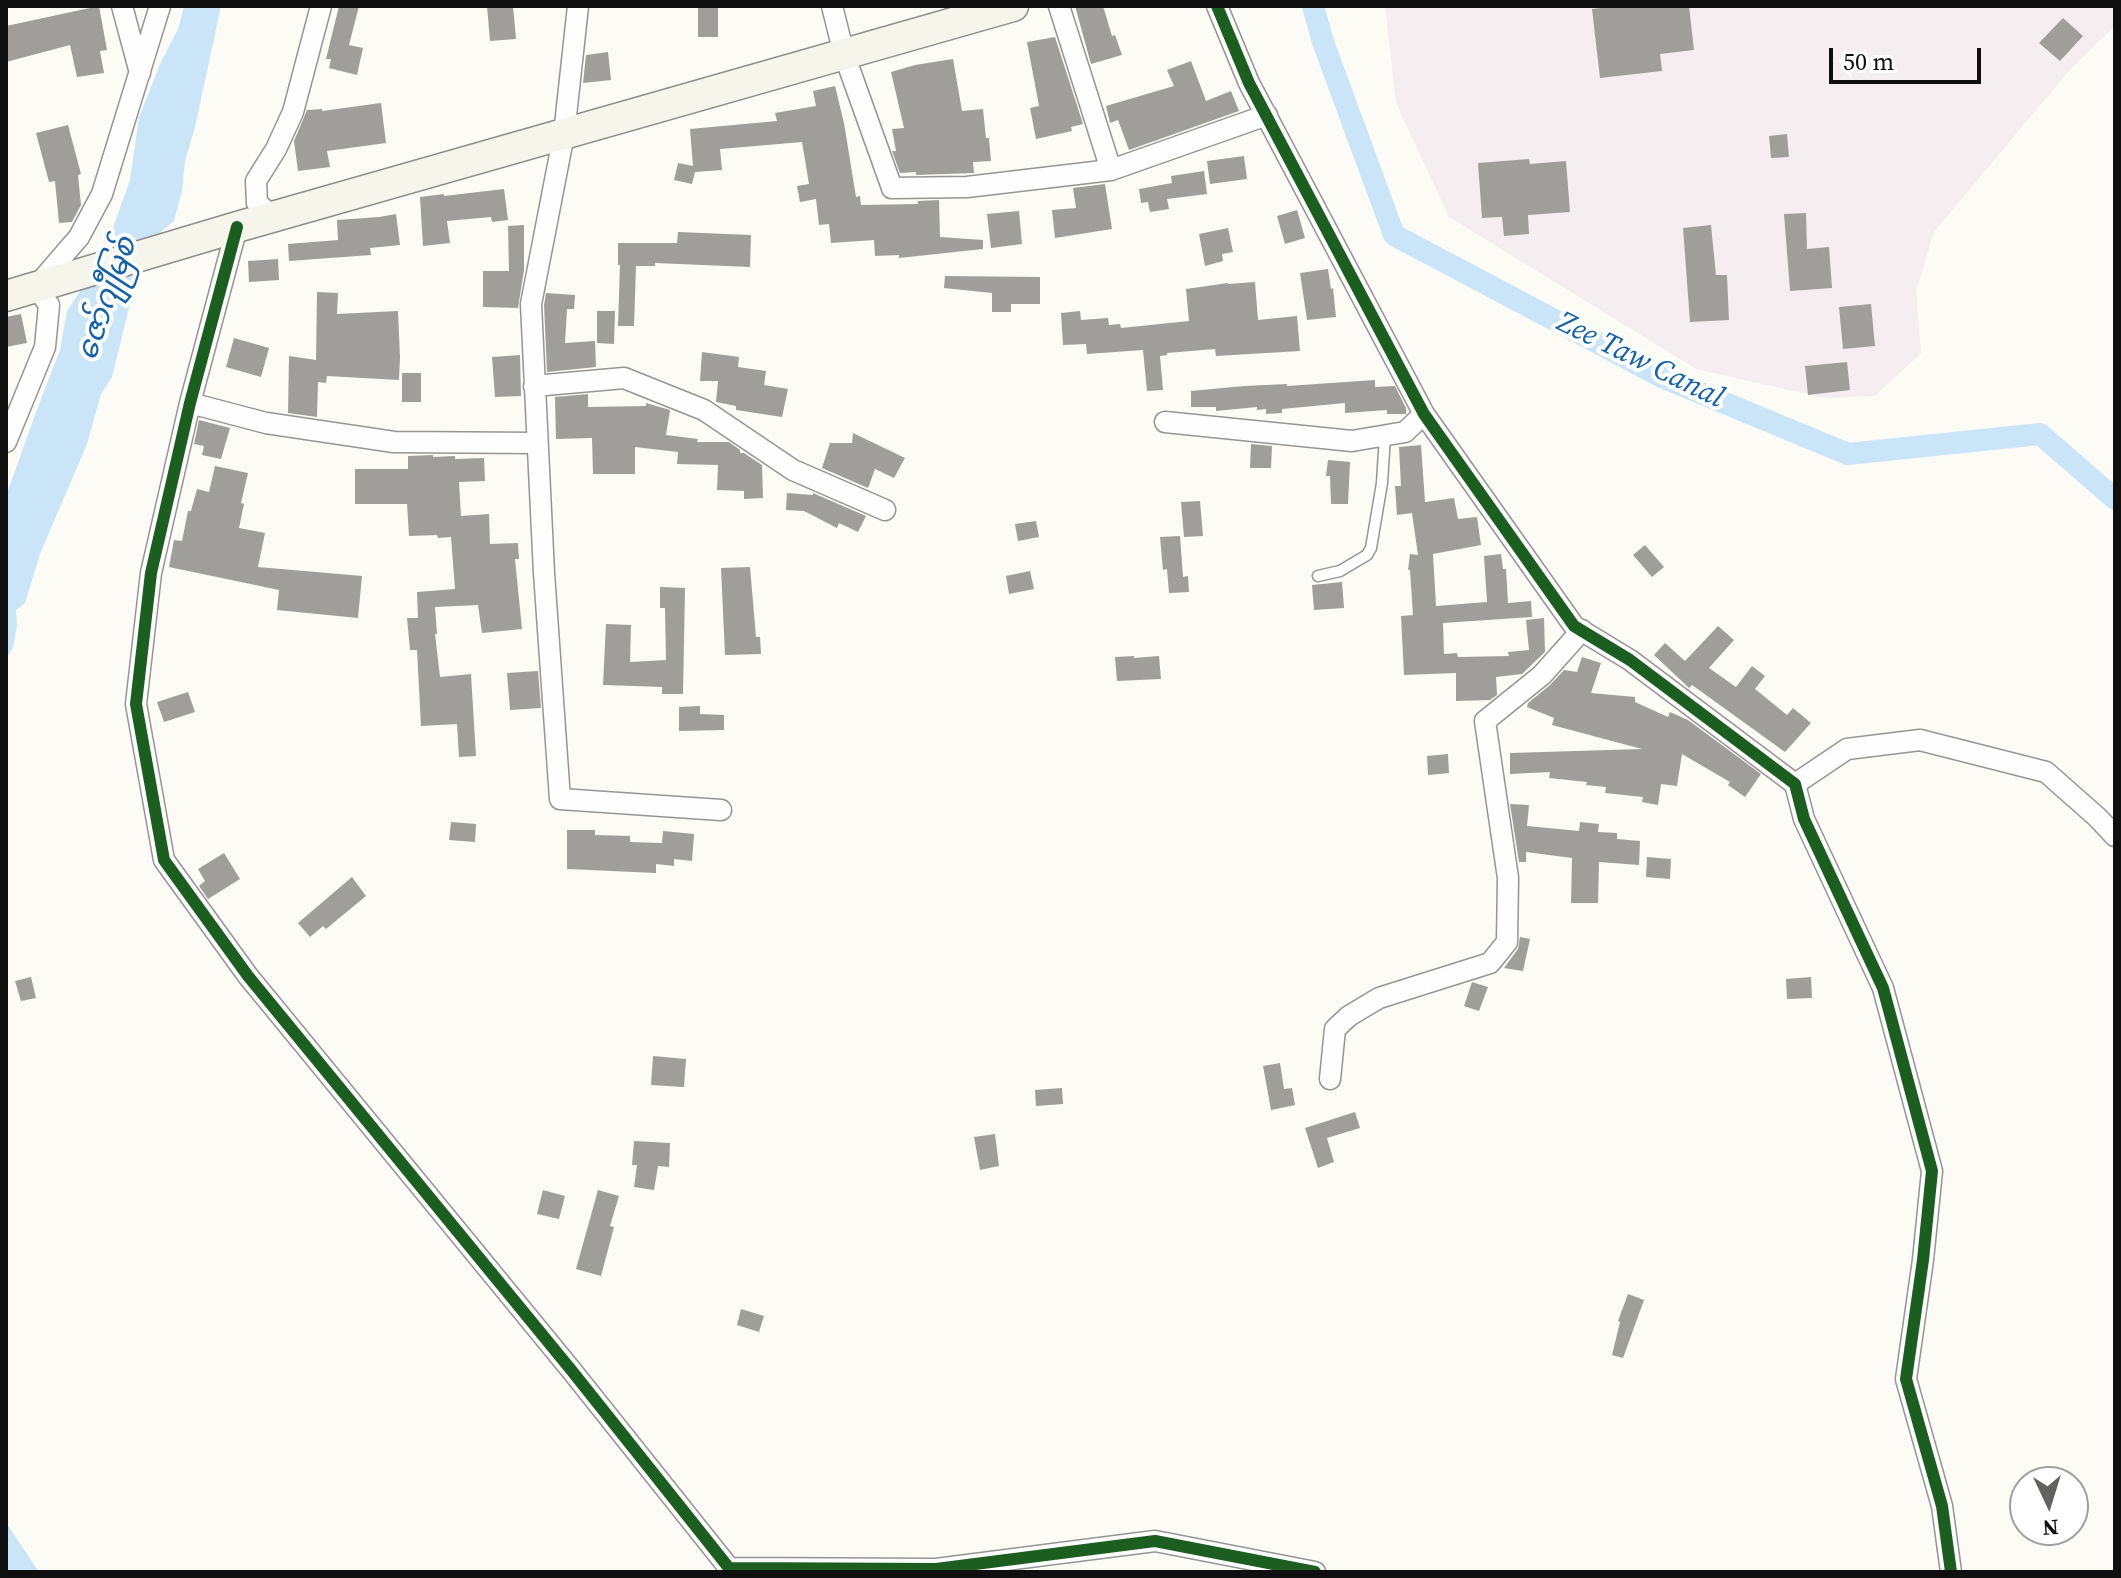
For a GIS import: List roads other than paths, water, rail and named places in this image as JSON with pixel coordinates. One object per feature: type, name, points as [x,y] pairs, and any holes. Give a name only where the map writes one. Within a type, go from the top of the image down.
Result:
[{"type":"street","points":[[122,6],[140,73]]},
{"type":"street","points":[[6,442],[45,347],[49,283],[102,194],[160,6]]},
{"type":"street","points":[[273,217],[257,203],[256,181],[276,149],[293,112],[321,6]]},
{"type":"street","points":[[578,6],[564,134],[531,304],[544,573],[560,799],[721,810]]},
{"type":"street","points":[[832,6],[844,54],[892,188],[967,187],[1111,170],[1267,115]]},
{"type":"street","points":[[6,296],[1013,6]]},
{"type":"street","points":[[1059,6],[1111,170]]},
{"type":"street","points":[[1217,6],[1249,83],[1424,414],[1574,626],[1630,660],[1795,784],[1804,819],[1883,988],[1932,1171],[1906,1379],[1942,1506],[1951,1572]]},
{"type":"street","points":[[237,227],[190,403],[151,573],[136,704],[164,860],[248,976],[729,1568],[936,1569],[1155,1541],[1315,1572]]},
{"type":"street","points":[[534,386],[624,378],[704,410],[793,470],[885,510]]},
{"type":"street","points":[[190,403],[266,423],[394,442],[537,443]]},
{"type":"street","points":[[1165,422],[1352,441],[1405,432],[1424,414]]},
{"type":"street","points":[[1330,1079],[1335,1029],[1349,1016],[1379,998],[1490,963],[1507,942],[1508,878],[1485,721],[1542,675],[1582,630]]},
{"type":"street","points":[[1795,784],[1847,749],[1920,740],[2046,772],[2115,836]]},
{"type":"lane","points":[[1318,576],[1340,571],[1367,555],[1371,548],[1382,483],[1385,435]]},
{"type":"water","name":"ဇော်ဂျီမြစ်","points":[[184,6],[221,6],[174,221],[156,236],[132,296],[112,377],[101,394],[87,444],[40,554],[25,603],[16,610],[13,648],[6,659],[6,496],[60,350],[67,311],[102,258],[130,180],[139,117],[178,29]]},
{"type":"water","points":[[7,1524],[39,1572],[6,1572]]},
{"type":"waterway","name":"Zee Taw Canal","points":[[1313,6],[1323,42],[1394,235],[1662,377],[1848,454],[2040,434],[2115,499]]}]
